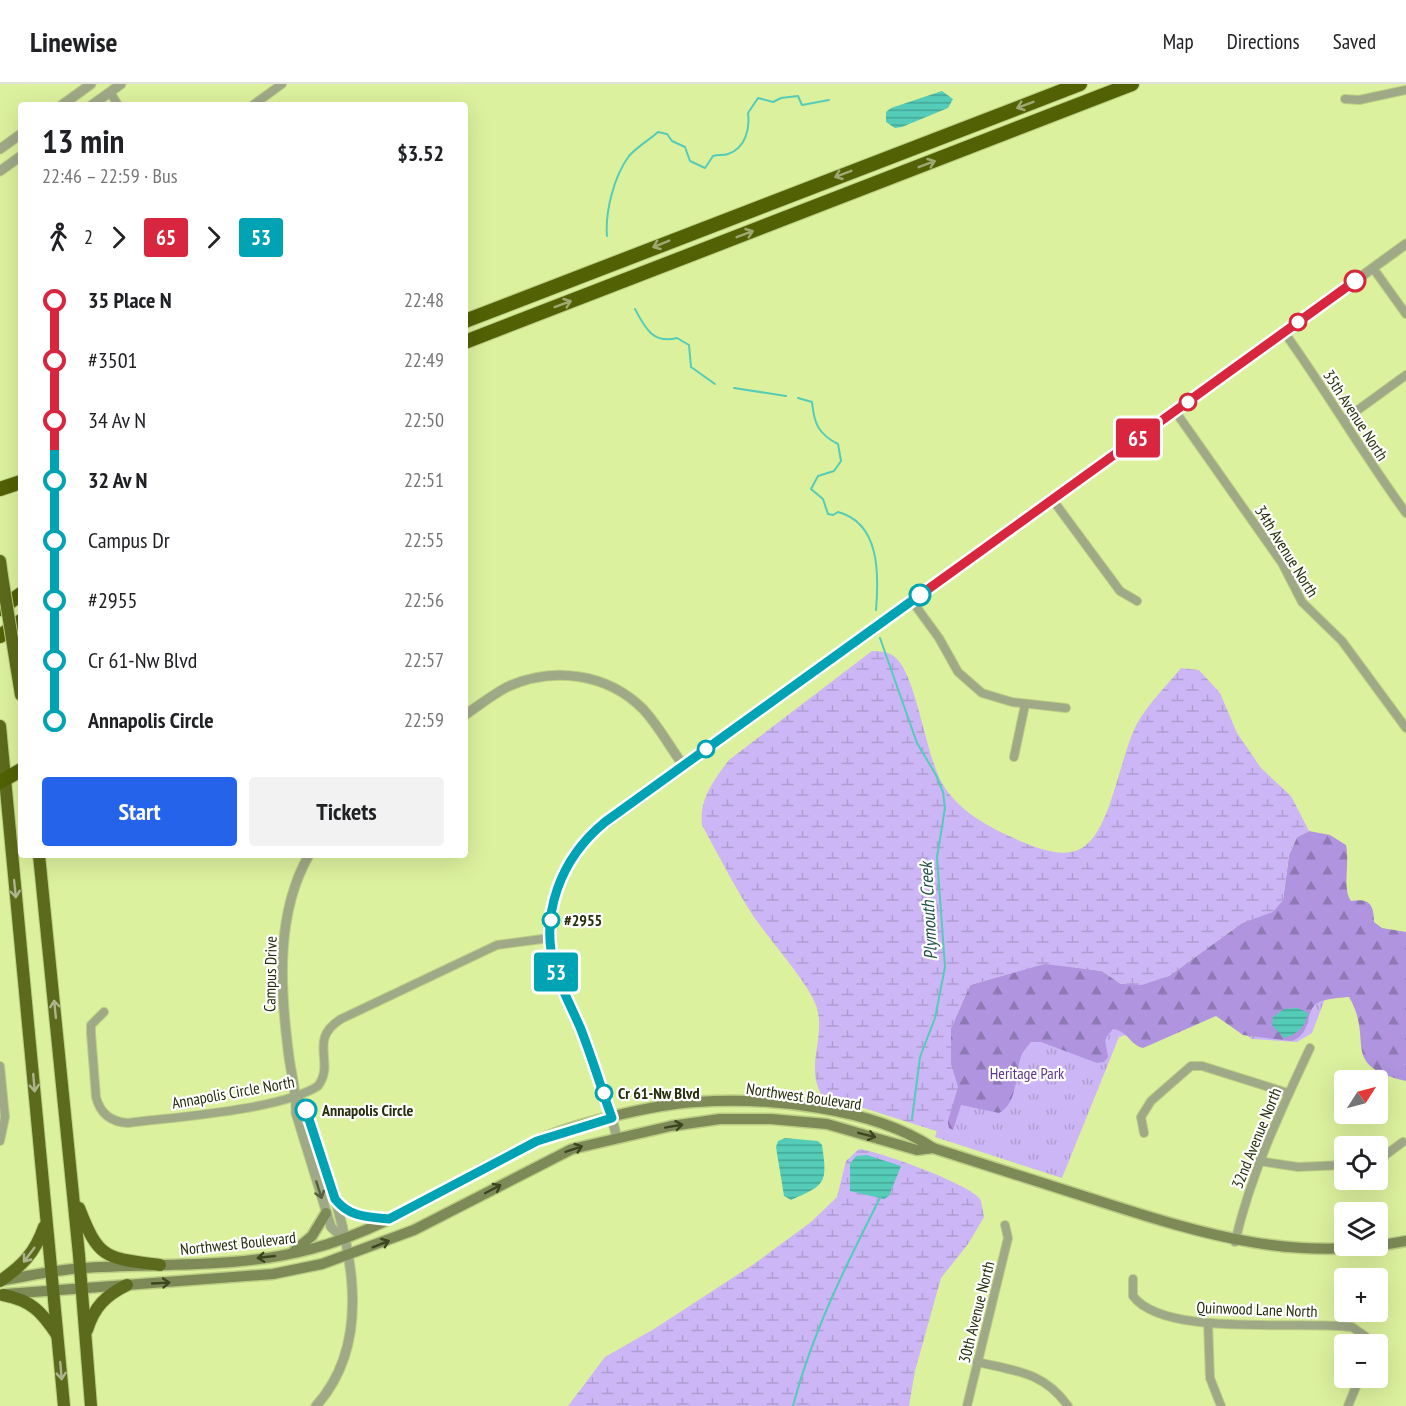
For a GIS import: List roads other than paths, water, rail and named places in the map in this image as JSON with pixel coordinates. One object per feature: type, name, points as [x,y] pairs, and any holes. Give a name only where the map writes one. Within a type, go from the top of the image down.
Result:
[{"type":"highway","points":[[468,320],[1080,84]]},
{"type":"highway","points":[[468,344],[508,324],[1132,84]]},
{"type":"highway","points":[[0,489],[18,483]]},
{"type":"highway","points":[[0,561],[18,676]]},
{"type":"highway","points":[[0,609],[18,596]]},
{"type":"highway","points":[[0,636],[18,623]]},
{"type":"highway","points":[[0,726],[2,782],[64,1406]]},
{"type":"highway","points":[[2,782],[18,772]]},
{"type":"highway","points":[[39,858],[81,1268],[91,1406]]},
{"type":"highway","points":[[73,1192],[94,1244],[101,1252],[128,1261],[159,1265]]},
{"type":"highway","points":[[0,1281],[31,1256],[46,1220]]},
{"type":"highway","points":[[86,1337],[90,1319],[99,1305],[109,1294],[128,1285]]},
{"type":"highway","points":[[1,1295],[18,1297],[37,1307],[58,1336]]},
{"type":"main road","name":"Northwest Boulevard","points":[[0,1281],[81,1268],[159,1265],[310,1250],[389,1219],[537,1141],[612,1118],[694,1102],[778,1104],[856,1116],[916,1137],[933,1148],[1186,1229],[1235,1242],[1324,1249],[1406,1241]]},
{"type":"main road","name":"Northwest Boulevard","points":[[1,1295],[273,1274],[347,1257],[414,1230],[572,1149],[617,1138],[720,1119],[771,1119],[827,1124],[916,1150],[933,1148]]},
{"type":"main road","points":[[335,1199],[343,1209],[351,1213],[389,1219]]},
{"type":"main road","points":[[290,1253],[312,1236],[326,1213]]},
{"type":"street","points":[[66,102],[91,84]]},
{"type":"street","points":[[103,84],[116,102]]},
{"type":"street","points":[[96,102],[121,84]]},
{"type":"street","points":[[257,102],[282,84]]},
{"type":"street","points":[[1345,99],[1359,100],[1406,90]]},
{"type":"street","points":[[0,149],[18,136]]},
{"type":"street","points":[[0,171],[18,158]]},
{"type":"street","points":[[617,1138],[594,1062],[555,970],[550,938],[552,905],[557,886],[576,850],[605,822],[683,765],[1406,244]]},
{"type":"street","points":[[1373,268],[1406,314]]},
{"type":"street","name":"35th Avenue North","points":[[1284,332],[1344,420],[1354,440],[1406,513]]},
{"type":"street","points":[[1344,420],[1406,375]]},
{"type":"street","name":"34th Avenue North","points":[[1175,411],[1277,554],[1302,602],[1342,641],[1406,728]]},
{"type":"street","points":[[1052,499],[1120,591],[1137,601]]},
{"type":"street","points":[[912,601],[939,638],[958,672],[969,683],[996,699],[1024,705],[1066,708]]},
{"type":"street","points":[[468,713],[504,688],[522,681],[540,676],[577,676],[604,684],[628,697],[643,710],[683,765]]},
{"type":"street","points":[[1014,757],[1024,705]]},
{"type":"street","name":"Campus Drive","points":[[308,858],[290,906],[284,959],[284,1012],[296,1095],[296,1113],[331,1227],[343,1238]]},
{"type":"street","name":"Annapolis Circle North","points":[[104,1012],[91,1025],[96,1097],[103,1113],[118,1122],[204,1113],[311,1091],[323,1079],[322,1041],[329,1028],[341,1019],[497,945],[550,938]]},
{"type":"street","name":"32nd Avenue North","points":[[1235,1242],[1249,1188],[1259,1161],[1310,1048]]},
{"type":"street","points":[[0,1066],[5,1117],[0,1141]]},
{"type":"street","points":[[1144,1133],[1141,1117],[1151,1101],[1191,1066],[1202,1066],[1288,1093]]},
{"type":"street","name":"Campus Drive","points":[[296,1095],[306,1110],[343,1223],[343,1238],[353,1304],[349,1344],[333,1382],[316,1406]]},
{"type":"street","points":[[1388,1153],[1403,1142]]},
{"type":"street","points":[[1259,1161],[1298,1167],[1334,1165]]},
{"type":"street","name":"30th Avenue North","points":[[967,1406],[1008,1238],[1005,1225]]},
{"type":"street","name":"Quinwood Lane North","points":[[1133,1279],[1133,1296],[1144,1308],[1177,1318],[1208,1323],[1343,1326],[1352,1327],[1360,1334]]},
{"type":"street","points":[[1208,1323],[1208,1370],[1221,1406]]},
{"type":"street","points":[[977,1362],[1043,1379],[1059,1393],[1068,1406]]},
{"type":"street","points":[[1348,1406],[1355,1388]]},
{"type":"water","points":[[942,91],[953,99],[948,108],[902,127],[895,128],[886,122],[886,112],[891,108]]},
{"type":"water","points":[[1298,1008],[1308,1013],[1305,1022],[1297,1032],[1284,1038],[1272,1025],[1273,1017],[1284,1009]]},
{"type":"water","points":[[785,1138],[818,1141],[822,1145],[824,1158],[822,1182],[811,1191],[791,1200],[784,1196],[776,1147],[778,1141]]},
{"type":"water","points":[[867,1155],[901,1166],[889,1196],[884,1199],[850,1191],[850,1164],[856,1156]]},
{"type":"waterway","name":"Plymouth Creek","points":[[607,236],[609,205],[619,174],[629,156],[658,132],[667,134],[672,141],[685,147],[690,161],[705,168],[713,156],[728,154],[743,142],[747,131],[748,113],[758,98],[773,102],[781,98],[798,96],[802,105],[829,100]]},
{"type":"waterway","name":"Plymouth Creek","points":[[635,309],[651,333],[662,339],[677,338],[689,345],[691,367],[715,384]]},
{"type":"waterway","name":"Plymouth Creek","points":[[734,388],[786,396]]},
{"type":"waterway","name":"Plymouth Creek","points":[[798,398],[812,402],[818,427],[838,444],[841,461],[834,471],[818,476],[811,489],[823,499],[828,514],[833,515],[838,512],[852,518],[869,538],[876,566],[876,610]]},
{"type":"waterway","name":"Plymouth Creek","points":[[880,638],[917,743],[943,792],[945,808],[937,857],[945,967],[935,1018],[920,1057],[912,1119]]},
{"type":"waterway","name":"Plymouth Creek","points":[[793,1406],[820,1325],[881,1196]]},
{"type":"place","name":"#2955","points":[[551,920]]},
{"type":"place","name":"Cr 61-Nw Blvd","points":[[604,1093]]},
{"type":"place","name":"Annapolis Circle","points":[[306,1110]]},
{"type":"park label","name":"Heritage Park","points":[[1027,1073]]}]
